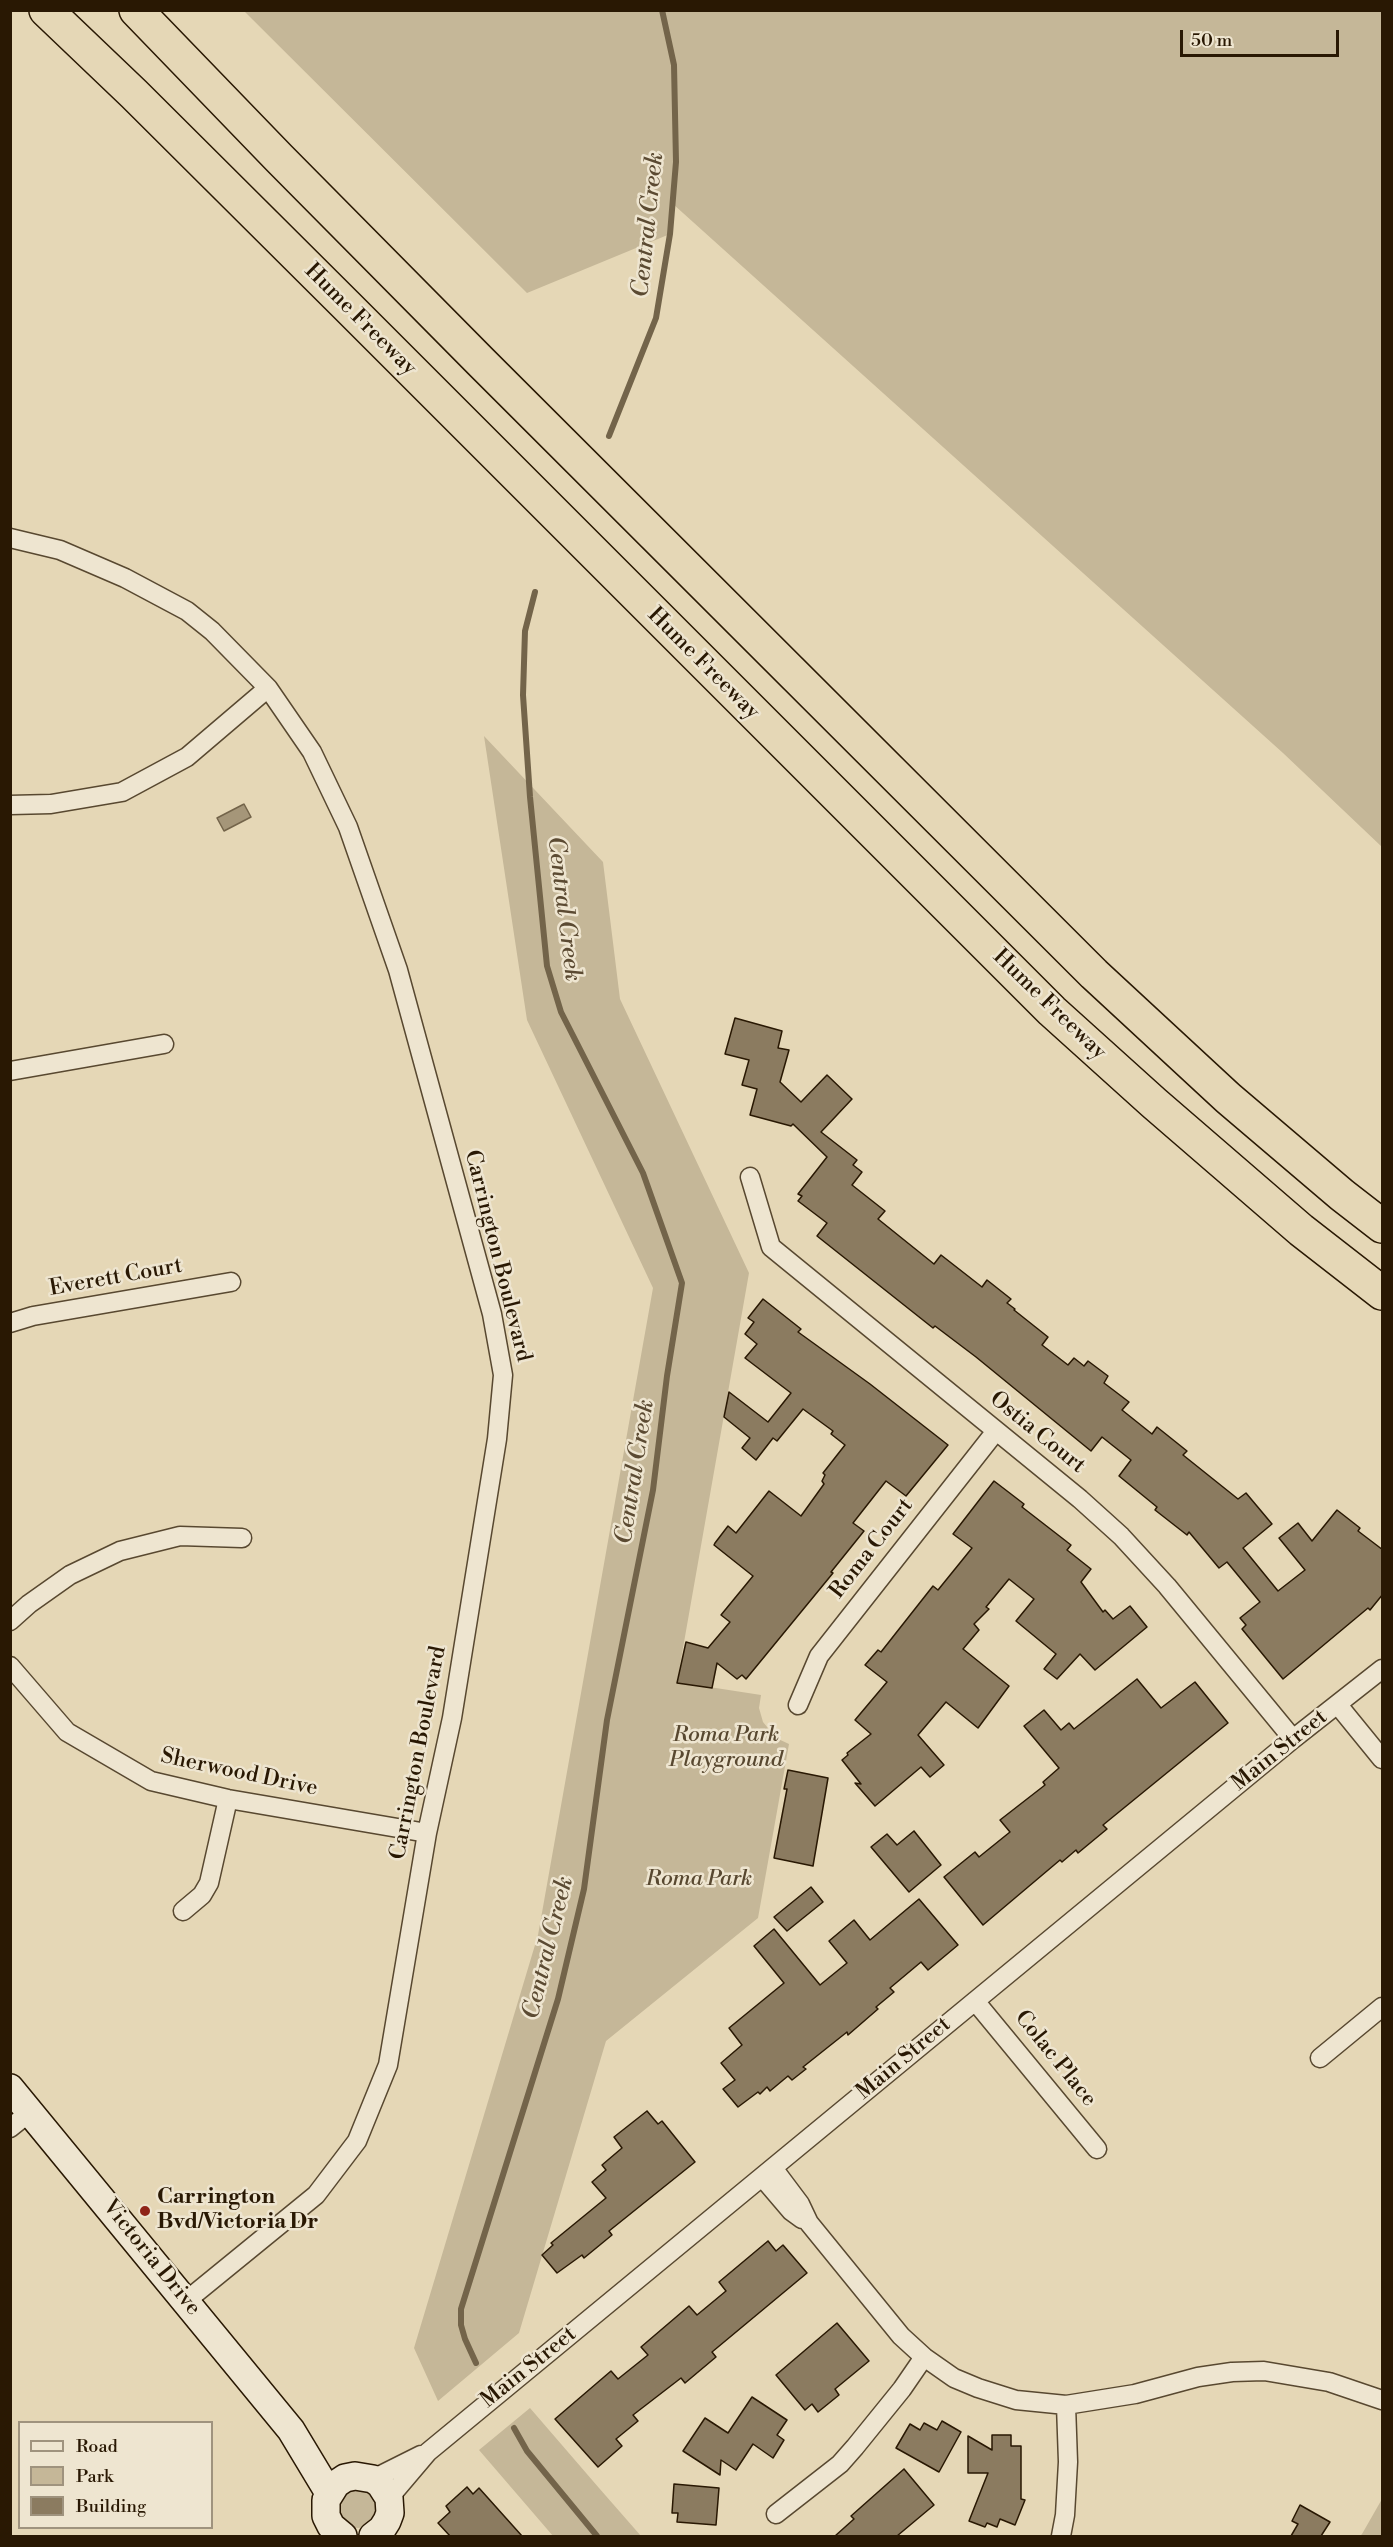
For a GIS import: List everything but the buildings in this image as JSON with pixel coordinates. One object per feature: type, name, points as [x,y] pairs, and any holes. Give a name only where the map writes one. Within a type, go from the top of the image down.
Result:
[{"type":"highway","name":"Hume Freeway","points":[[46,10],[244,203],[1052,1011],[1301,1230],[1383,1293]]},
{"type":"highway","points":[[136,10],[438,320],[1094,974],[1228,1098],[1342,1195],[1383,1226]]},
{"type":"street","name":"Carrington Boulevard","points":[[10,538],[60,550],[125,578],[187,611],[212,630],[268,688],[312,752],[348,827],[398,970],[492,1314],[503,1375],[497,1439],[454,1706],[427,1833],[388,2065],[357,2141],[316,2195],[186,2301]]},
{"type":"street","points":[[10,805],[51,804],[122,792],[187,757],[268,688]]},
{"type":"street","points":[[10,1071],[164,1044]]},
{"type":"street","name":"Ostia Court","points":[[750,1177],[771,1247],[1080,1499],[1121,1536],[1167,1586],[1293,1739]]},
{"type":"street","name":"Everett Court","points":[[10,1323],[33,1316],[231,1282]]},
{"type":"street","name":"Roma Court","points":[[798,1705],[819,1656],[996,1431]]},
{"type":"street","points":[[10,1621],[29,1604],[70,1575],[120,1551],[180,1536],[242,1538]]},
{"type":"street","name":"Sherwood Drive","points":[[10,1666],[67,1732],[151,1780],[228,1799],[427,1833]]},
{"type":"street","name":"Main Street","points":[[379,2508],[428,2451],[1293,1739],[1383,1669]]},
{"type":"street","points":[[1338,1705],[1383,1759]]},
{"type":"street","points":[[183,1911],[202,1895],[209,1883],[228,1799]]},
{"type":"street","name":"Colac Place","points":[[975,2001],[1097,2149]]},
{"type":"street","points":[[1320,2058],[1383,2007]]},
{"type":"street","name":"Victoria Drive","points":[[10,2088],[20,2120],[186,2301],[291,2430],[379,2508]]},
{"type":"street","points":[[767,2172],[791,2211],[809,2223],[901,2336],[924,2357],[954,2378],[991,2393],[1016,2400],[1066,2405],[1098,2402],[1198,2377],[1264,2371],[1310,2378],[1362,2391],[1383,2400]]},
{"type":"street","points":[[776,2514],[840,2464],[902,2389],[924,2357]]},
{"type":"street","points":[[1060,2536],[1065,2515],[1068,2462],[1066,2405]]},
{"type":"street","name":"Victoria Drive","points":[[291,2430],[328,2521]]},
{"type":"street","points":[[328,2521],[345,2478],[379,2508]]},
{"type":"green space","points":[[244,11],[1382,11],[1382,847],[1283,753],[673,204],[670,234],[527,293]]},
{"type":"green space","points":[[484,736],[603,862],[620,999],[749,1273],[677,1682],[761,1695],[759,1708],[763,1722],[776,1738],[789,1744],[758,1918],[606,2041],[519,2333],[438,2401],[414,2348],[538,1935],[653,1288],[527,1020]]},
{"type":"green space","points":[[530,2408],[641,2536],[553,2536],[479,2450]]},
{"type":"green space","points":[[358,2490],[371,2496],[377,2509],[371,2522],[358,2528],[345,2522],[339,2509],[345,2496]]},
{"type":"green space","points":[[1382,2499],[1382,2536],[1360,2536],[1362,2534]]},
{"type":"shaded area","points":[[244,804],[251,817],[224,831],[217,818]]},
{"type":"waterway","name":"Central Creek","points":[[609,436],[656,318],[670,234],[676,162],[674,65],[662,10]]},
{"type":"waterway","name":"Central Creek","points":[[476,2363],[461,2325],[461,2309],[558,1999],[584,1889],[607,1720],[653,1490],[667,1376],[682,1283],[643,1173],[561,1012],[547,966],[530,797],[523,695],[525,631],[535,592]]},
{"type":"waterway","name":"Central Creek","points":[[514,2428],[527,2451],[597,2536]]},
{"type":"place","name":"Carrington Bvd/Victoria Dr","points":[[145,2211]]},
{"type":"park label","name":"Roma Park Playground","points":[[726,1748]]},
{"type":"park label","name":"Roma Park","points":[[699,1880]]}]
